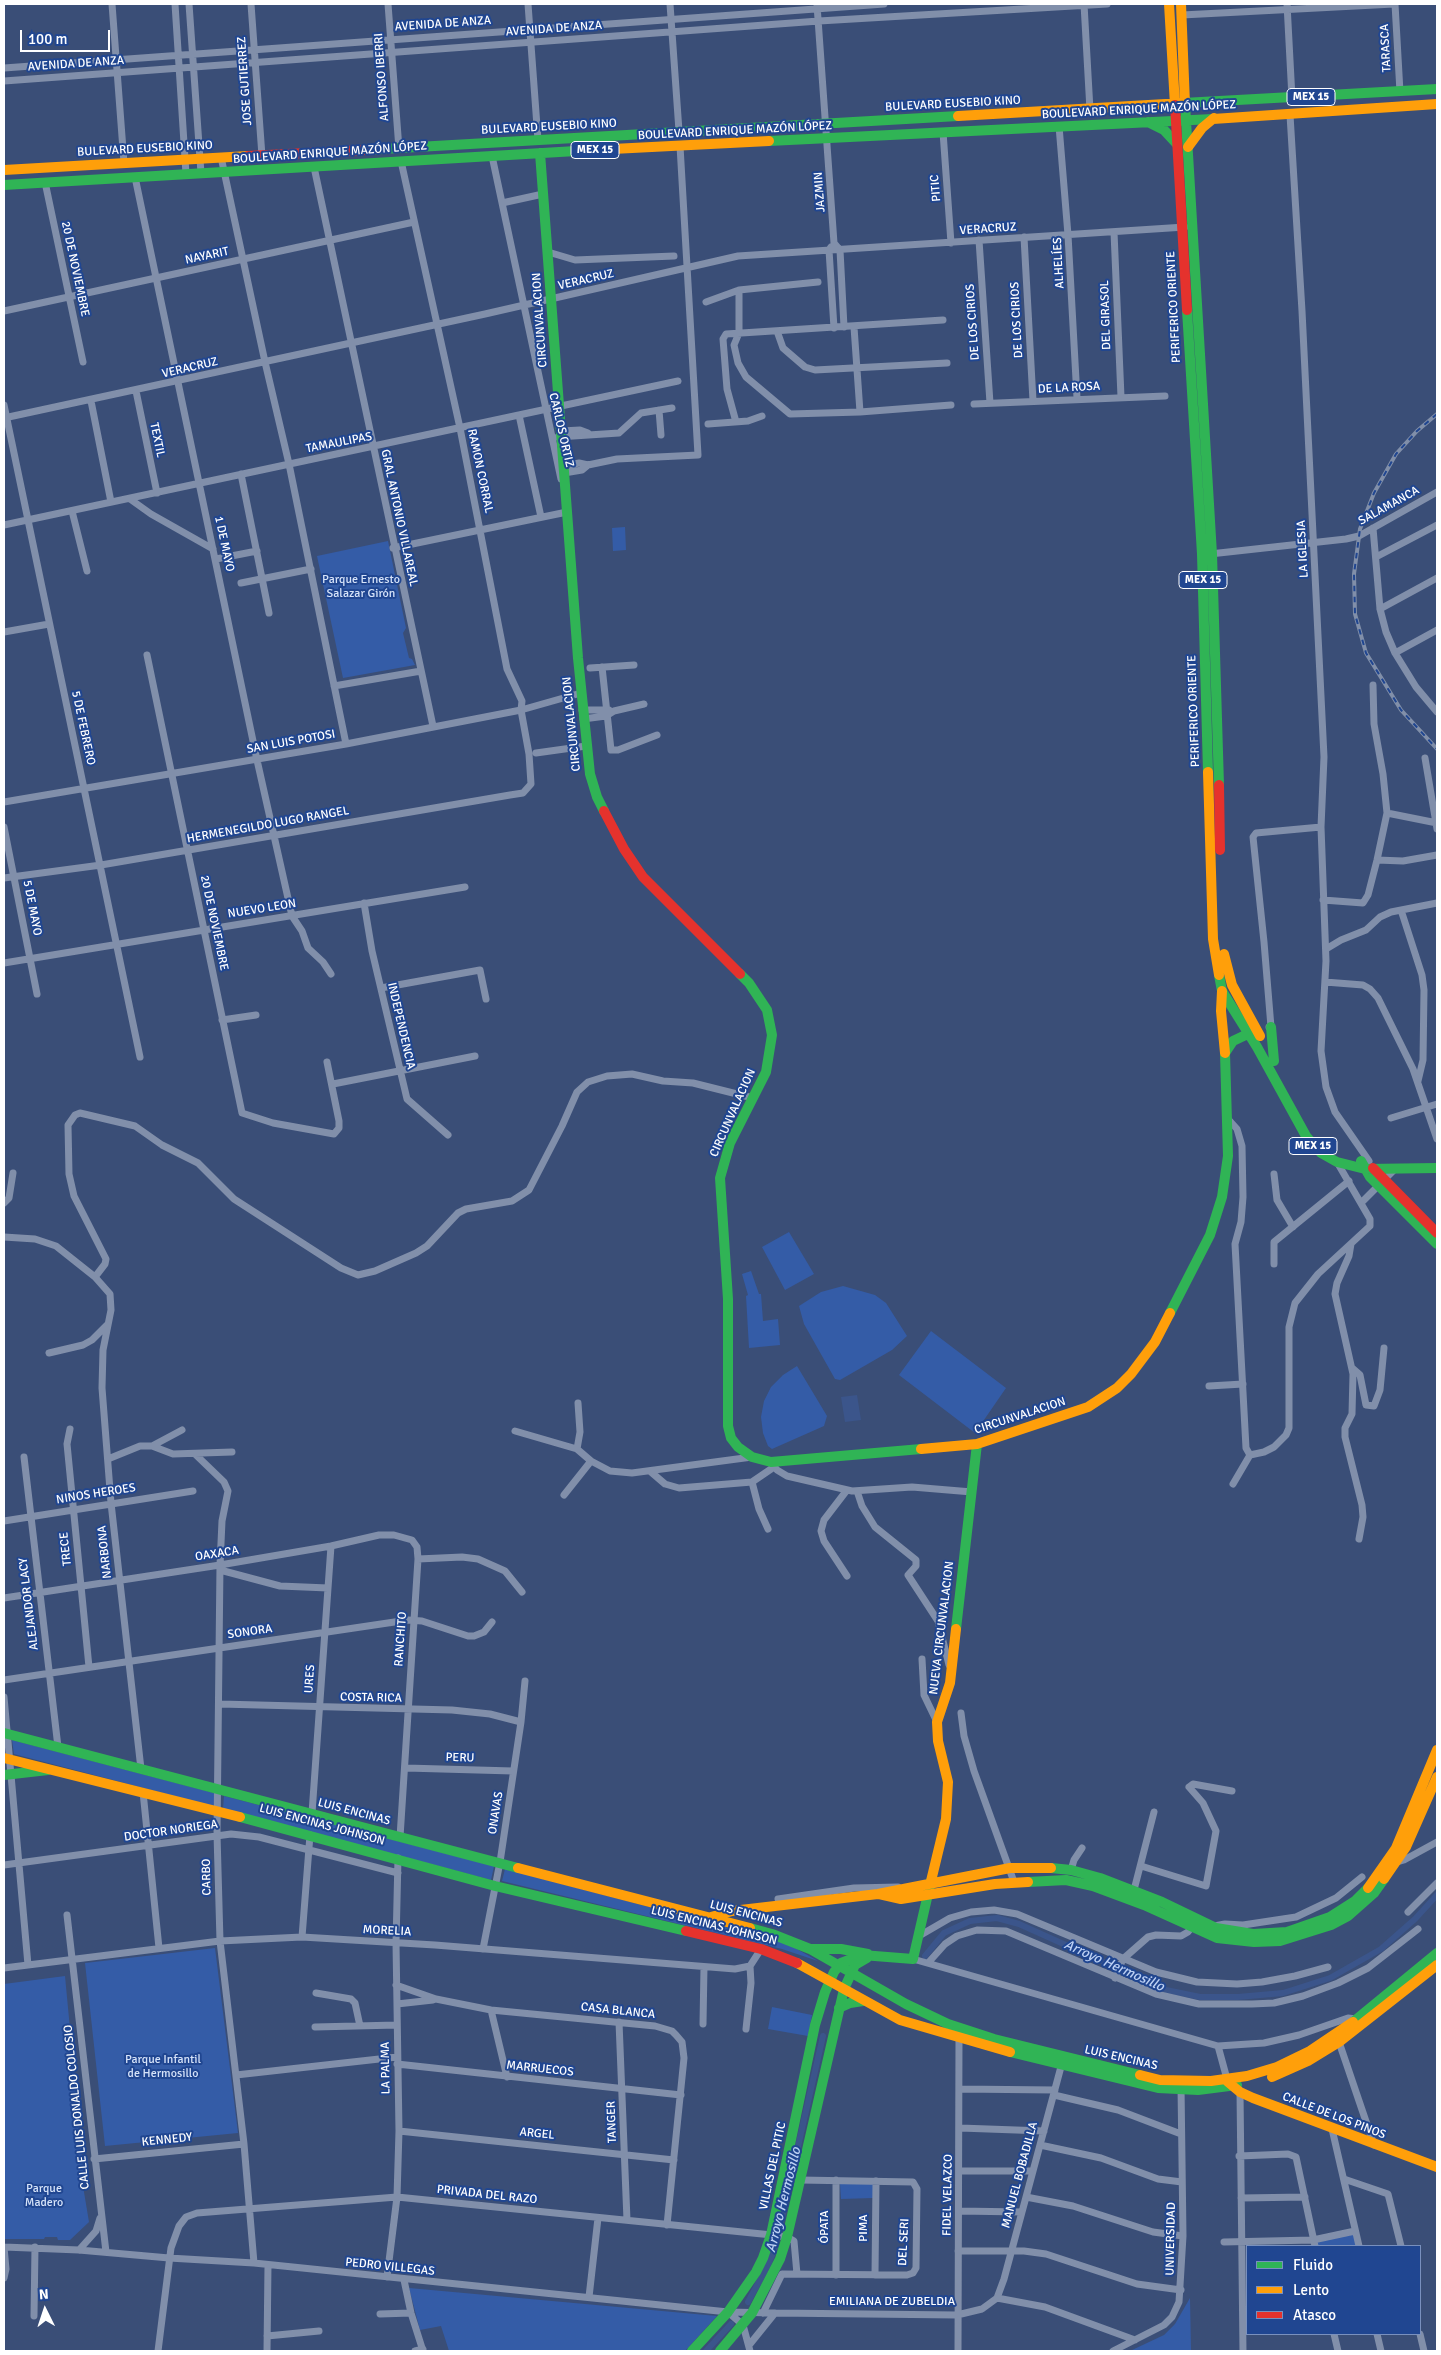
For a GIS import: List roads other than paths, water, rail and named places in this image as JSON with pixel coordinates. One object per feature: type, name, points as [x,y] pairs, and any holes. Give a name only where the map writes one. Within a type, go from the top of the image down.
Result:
[{"type":"main road","points":[[1170,4],[1181,120]]},
{"type":"main road","points":[[1174,4],[1175,14],[1181,9]]},
{"type":"main road","points":[[1180,104],[1181,9]]},
{"type":"main road","name":"BOULEVARD ENRIQUE MAZÓN LÓPEZ","points":[[1180,104],[1437,89]]},
{"type":"main road","name":"BULEVARD EUSEBIO KINO","points":[[4,170],[1180,104]]},
{"type":"main road","name":"BOULEVARD ENRIQUE MAZÓN LÓPEZ","points":[[4,185],[540,153],[1290,115],[1437,104]]},
{"type":"main road","points":[[1188,148],[1202,128],[1214,118]]},
{"type":"main road","name":"PERIFERICO ORIENTE","points":[[1181,120],[1177,144],[1181,227],[1207,554],[1216,642],[1221,935],[1225,962],[1232,985],[1253,1032],[1306,1136],[1322,1153],[1337,1162],[1437,1161]]},
{"type":"main road","name":"PERIFERICO ORIENTE","points":[[1181,120],[1188,148],[1207,554],[1213,939],[1222,991],[1274,1061],[1314,1134],[1341,1155],[1366,1162],[1396,1169],[1437,1168]]},
{"type":"main road","points":[[1148,122],[1164,130],[1177,144]]},
{"type":"main road","name":"CIRCUNVALACION","points":[[540,153],[560,405],[558,435],[564,469],[582,714],[590,774],[597,797],[624,849],[643,877],[749,983],[767,1010],[772,1035],[766,1072],[730,1144],[720,1178],[728,1299],[728,1426],[731,1438],[738,1447],[752,1457],[773,1465],[977,1444],[1088,1407],[1117,1388],[1144,1358],[1155,1342],[1210,1235],[1216,1216],[1227,1171],[1228,1119],[1225,1053],[1220,1011],[1222,991]]},
{"type":"main road","points":[[1271,1027],[1274,1061]]},
{"type":"main road","points":[[1225,1053],[1233,1041],[1253,1032]]},
{"type":"main road","points":[[1366,1162],[1382,1184],[1437,1244]]},
{"type":"main road","points":[[1382,1184],[1437,1233]]},
{"type":"main road","name":"NUEVA CIRCUNVALACION","points":[[913,1959],[946,1819],[948,1782],[938,1742],[938,1722],[948,1692],[951,1672],[977,1444]]},
{"type":"main road","name":"LUIS ENCINAS","points":[[5,1734],[786,1938],[810,1949],[902,2002],[962,2029],[1062,2062]]},
{"type":"main road","points":[[878,1894],[896,1899],[928,1896],[983,1885],[1014,1882],[1054,1880],[1079,1882],[1194,1924],[1211,1926],[1240,1934],[1287,1932],[1330,1918],[1355,1901],[1373,1882],[1392,1855],[1437,1750]]},
{"type":"main road","name":"LUIS ENCINAS JOHNSON","points":[[7,1759],[262,1822],[495,1886],[760,1949],[808,1968],[863,2001],[895,2017],[959,2039],[1062,2062],[1147,2086],[1233,2086],[1283,2073],[1339,2042],[1437,1965]]},
{"type":"main road","points":[[8,1774],[51,1770]]},
{"type":"main road","points":[[711,1917],[732,1911],[878,1894],[1010,1868],[1046,1867],[1070,1870],[1134,1890],[1217,1938],[1246,1941],[1280,1941],[1331,1926],[1374,1893],[1397,1862],[1410,1840],[1437,1777]]},
{"type":"main road","points":[[810,1949],[841,1949],[873,1955],[913,1959]]},
{"type":"main road","points":[[1233,2086],[1310,2051],[1356,2019],[1437,1953]]},
{"type":"main road","points":[[838,1966],[854,1957],[873,1955]]},
{"type":"main road","points":[[720,2351],[752,2313],[773,2274],[787,2237],[844,1989],[858,1963],[873,1955]]},
{"type":"main road","name":"VILLAS DEL PITIC","points":[[692,2351],[728,2312],[756,2272],[771,2235],[815,2025],[829,1980],[838,1966]]},
{"type":"main road","points":[[839,2008],[850,2003],[863,2001]]},
{"type":"main road","points":[[902,2002],[906,2015],[895,2017],[892,2004],[902,2002]]},
{"type":"main road","points":[[815,2025],[824,2022],[834,2029]]},
{"type":"main road","name":"CALLE DE LOS PINOS","points":[[1233,2086],[1332,2129],[1437,2167]]},
{"type":"street","points":[[112,4],[124,163]]},
{"type":"street","points":[[174,4],[186,174]]},
{"type":"street","points":[[189,4],[201,173]]},
{"type":"street","name":"JOSE GUTIERREZ","points":[[251,4],[262,156]]},
{"type":"street","name":"ALFONSO IBERRI","points":[[388,4],[399,149]]},
{"type":"street","points":[[528,4],[538,140]]},
{"type":"street","points":[[670,4],[680,131]]},
{"type":"street","name":"AVENIDA DE ANZA","points":[[4,68],[117,58],[629,22],[817,6],[884,4]]},
{"type":"street","points":[[938,4],[939,13]]},
{"type":"street","name":"AVENIDA DE ANZA","points":[[4,81],[819,21],[1107,4]]},
{"type":"street","points":[[1181,9],[1394,4]]},
{"type":"street","name":"TARASCA","points":[[1394,4],[1400,92]]},
{"type":"street","points":[[1084,5],[1090,110]]},
{"type":"street","name":"JAZMIN","points":[[817,6],[834,243]]},
{"type":"street","points":[[1287,6],[1292,98]]},
{"type":"street","points":[[629,22],[630,35]]},
{"type":"street","name":"LA IGLESIA","points":[[1290,115],[1324,756],[1320,828],[1326,982],[1321,1037],[1325,1082],[1336,1112],[1366,1162]]},
{"type":"street","name":"ALHELÍES","points":[[1060,126],[1077,398]]},
{"type":"street","name":"PITIC","points":[[943,132],[951,243]]},
{"type":"street","points":[[564,469],[582,470],[588,465],[617,459],[698,455],[680,146]]},
{"type":"street","name":"CARLOS ORTIZ","points":[[492,156],[544,408],[558,435],[567,508]]},
{"type":"street","points":[[221,157],[289,464],[346,744]]},
{"type":"street","name":"RAMON CORRAL","points":[[401,161],[460,428],[508,670],[522,701],[521,710],[529,754],[531,784]]},
{"type":"street","name":"GRAL ANTONIO VILLAREAL","points":[[314,167],[393,548],[433,726]]},
{"type":"street","name":"1 DE MAYO","points":[[135,177],[257,760],[292,916],[302,931],[308,948],[323,962],[330,974]]},
{"type":"street","name":"20 DE NOVIEMBRE","points":[[45,182],[83,362]]},
{"type":"street","points":[[502,203],[543,194]]},
{"type":"street","name":"NAYARIT","points":[[4,311],[243,260],[328,239],[414,222]]},
{"type":"street","name":"VERACRUZ","points":[[5,418],[92,401],[552,300],[738,256],[1192,227]]},
{"type":"street","name":"DEL GIRASOL","points":[[1114,232],[1121,397]]},
{"type":"street","name":"DE LOS CIRIOS","points":[[1024,237],[1033,401]]},
{"type":"street","name":"DE LOS CIRIOS","points":[[979,240],[990,403]]},
{"type":"street","points":[[834,328],[830,250],[834,243],[840,250],[844,327]]},
{"type":"street","points":[[548,252],[575,260],[674,256]]},
{"type":"street","points":[[706,302],[739,290],[818,282]]},
{"type":"street","points":[[739,290],[739,333],[735,351],[741,370],[790,414],[860,412],[950,405]]},
{"type":"street","points":[[833,303],[843,302]]},
{"type":"street","points":[[736,422],[728,394],[723,338],[726,334],[943,320]]},
{"type":"street","points":[[854,327],[860,412]]},
{"type":"street","points":[[777,331],[783,348],[810,369],[857,369],[948,363]]},
{"type":"street","name":"TAMAULIPAS","points":[[4,525],[157,494],[241,474],[372,448],[544,408],[678,381]]},
{"type":"street","name":"TEXTIL","points":[[136,391],[157,494]]},
{"type":"street","name":"DE LA ROSA","points":[[974,404],[1077,398],[1165,396]]},
{"type":"street","points":[[92,401],[111,502]]},
{"type":"street","name":"5 DE FEBRERO","points":[[4,405],[5,418],[29,520],[140,1057]]},
{"type":"street","points":[[558,435],[619,433],[641,413],[672,408]]},
{"type":"street","points":[[659,410],[661,435]]},
{"type":"street","points":[[519,415],[541,517]]},
{"type":"street","points":[[708,424],[736,422],[762,416]]},
{"type":"street","points":[[241,474],[269,613]]},
{"type":"street","name":"SALAMANCA","points":[[1207,554],[1314,544],[1352,538],[1437,492]]},
{"type":"street","points":[[130,499],[151,514],[214,549]]},
{"type":"street","points":[[393,548],[541,517],[567,508]]},
{"type":"street","points":[[72,511],[86,570]]},
{"type":"street","points":[[1376,557],[1437,525]]},
{"type":"street","points":[[1373,528],[1380,609],[1386,632],[1395,653],[1420,693],[1437,711]]},
{"type":"street","points":[[216,559],[257,551]]},
{"type":"street","points":[[241,583],[310,569]]},
{"type":"street","points":[[1380,609],[1437,578]]},
{"type":"street","points":[[4,632],[49,624]]},
{"type":"street","points":[[1395,653],[1436,633]]},
{"type":"street","name":"20 DE NOVIEMBRE","points":[[147,655],[242,1113],[273,1123],[324,1134],[334,1134],[338,1128],[339,1116],[333,1084]]},
{"type":"street","points":[[590,668],[634,665]]},
{"type":"street","points":[[602,667],[610,747],[613,751],[657,734]]},
{"type":"street","points":[[334,686],[421,672]]},
{"type":"street","points":[[1323,900],[1363,903],[1368,895],[1377,860],[1387,814],[1383,774],[1374,724],[1373,685]]},
{"type":"street","name":"SAN LUIS POTOSI","points":[[4,802],[346,744],[521,710],[581,693]]},
{"type":"street","points":[[582,714],[614,711],[644,704]]},
{"type":"street","points":[[536,753],[586,746]]},
{"type":"street","points":[[1387,814],[1437,825],[1425,758]]},
{"type":"street","name":"HERMENEGILDO LUGO RANGEL","points":[[4,878],[187,851],[523,793],[531,784]]},
{"type":"street","name":"5 DE MAYO","points":[[4,827],[37,994]]},
{"type":"street","points":[[1253,1032],[1271,1027],[1253,837],[1256,833],[1320,828]]},
{"type":"street","points":[[1377,860],[1403,861],[1437,855]]},
{"type":"street","name":"NUEVO LEON","points":[[4,963],[465,887]]},
{"type":"street","points":[[1326,949],[1341,940],[1366,930],[1385,915],[1437,903]]},
{"type":"street","name":"INDEPENDENCIA","points":[[364,904],[407,1099],[448,1135]]},
{"type":"street","points":[[1401,910],[1422,975],[1424,990],[1423,1060],[1418,1081]]},
{"type":"street","points":[[381,988],[480,970],[486,999]]},
{"type":"street","points":[[1326,982],[1362,985],[1374,994],[1418,1081],[1437,1139]]},
{"type":"street","points":[[222,1020],[256,1015]]},
{"type":"street","points":[[328,1062],[333,1084],[475,1056]]},
{"type":"street","points":[[95,1277],[105,1264],[106,1259],[74,1196],[69,1174],[68,1125],[75,1115],[80,1113],[135,1126],[162,1145],[198,1163],[234,1199],[341,1268],[358,1275],[375,1272],[416,1253],[427,1246],[458,1213],[466,1209],[512,1200],[529,1190],[577,1092],[588,1082],[607,1076],[632,1074],[663,1081],[693,1082],[753,1098]]},
{"type":"street","points":[[1391,1118],[1437,1104]]},
{"type":"street","points":[[1228,1119],[1238,1129],[1242,1146],[1243,1197],[1241,1222],[1235,1244],[1246,1448],[1250,1455]]},
{"type":"street","points":[[1233,1484],[1250,1455],[1274,1447],[1286,1435],[1288,1428],[1290,1327],[1295,1304],[1318,1274],[1370,1226],[1370,1219],[1362,1202],[1337,1162]]},
{"type":"street","points":[[1362,1202],[1396,1169]]},
{"type":"street","points":[[4,1203],[9,1198],[13,1173]]},
{"type":"street","points":[[1274,1174],[1278,1200],[1293,1227]]},
{"type":"street","points":[[1274,1264],[1274,1242],[1349,1181]]},
{"type":"street","name":"NARBONA","points":[[4,1237],[35,1239],[48,1243],[64,1252],[95,1277],[110,1294],[107,1333],[103,1350],[102,1388],[111,1502],[141,1769]]},
{"type":"street","points":[[1351,1244],[1349,1256],[1337,1283],[1335,1294],[1352,1368],[1352,1414],[1345,1428],[1345,1437],[1362,1505],[1363,1517],[1359,1539]]},
{"type":"street","points":[[49,1353],[83,1345],[92,1340],[108,1324]]},
{"type":"street","points":[[1352,1368],[1360,1375],[1366,1406],[1374,1406],[1380,1390],[1384,1348]]},
{"type":"street","points":[[1209,1386],[1243,1384]]},
{"type":"street","points":[[577,1450],[580,1432],[578,1403]]},
{"type":"street","name":"TRECE","points":[[70,1429],[67,1444],[72,1509],[89,1667]]},
{"type":"street","points":[[152,1446],[182,1430]]},
{"type":"street","points":[[515,1431],[577,1450],[600,1468],[616,1472],[651,1472],[752,1457]]},
{"type":"street","points":[[108,1459],[140,1446],[152,1446],[168,1454],[232,1452]]},
{"type":"street","name":"CARBO","points":[[195,1454],[224,1482],[228,1491],[222,1521],[220,1567],[218,1811],[220,1941],[244,2144],[254,2262]]},
{"type":"street","name":"ALEJANDOR LACY","points":[[24,1458],[58,1747]]},
{"type":"street","points":[[564,1495],[591,1461]]},
{"type":"street","points":[[651,1472],[664,1484],[679,1488],[752,1482],[773,1465],[793,1478],[847,1490],[857,1491],[912,1486],[972,1492]]},
{"type":"street","points":[[752,1482],[759,1508],[768,1529]]},
{"type":"street","points":[[847,1490],[824,1520],[821,1531],[824,1541],[847,1576]]},
{"type":"street","name":"NINOS HEROES","points":[[4,1521],[111,1502],[192,1491]]},
{"type":"street","points":[[857,1491],[862,1506],[875,1527],[916,1560],[916,1566],[908,1575],[938,1621],[951,1672]]},
{"type":"street","name":"OAXACA","points":[[4,1598],[81,1585],[220,1567],[379,1536],[394,1535],[415,1543],[418,1559]]},
{"type":"street","name":"URES","points":[[312,1813],[331,1546]]},
{"type":"street","points":[[418,1559],[462,1557],[478,1559],[505,1571],[522,1592]]},
{"type":"street","name":"RANCHITO","points":[[400,1837],[406,1768],[407,1710],[418,1559]]},
{"type":"street","points":[[220,1567],[280,1586],[328,1588]]},
{"type":"street","name":"SONORA","points":[[4,1680],[414,1620],[468,1636],[479,1635],[492,1622]]},
{"type":"street","points":[[922,1659],[924,1695],[938,1722]]},
{"type":"street","name":"ONAVAS","points":[[483,1949],[500,1862],[521,1722],[525,1681]]},
{"type":"street","points":[[4,1697],[8,1774],[20,1863],[28,1965]]},
{"type":"street","name":"COSTA RICA","points":[[220,1704],[472,1711],[521,1722]]},
{"type":"street","points":[[961,1713],[972,1764],[1014,1882]]},
{"type":"street","name":"PERU","points":[[406,1768],[514,1771]]},
{"type":"street","points":[[1141,1866],[1206,1886],[1216,1831],[1203,1803],[1189,1787],[1194,1784],[1232,1791]]},
{"type":"street","points":[[143,1792],[159,1948]]},
{"type":"street","points":[[1134,1890],[1154,1812]]},
{"type":"street","points":[[259,1836],[262,1822]]},
{"type":"street","name":"DOCTOR NORIEGA","points":[[4,1866],[218,1834],[259,1836],[398,1873]]},
{"type":"street","points":[[302,1937],[310,1835]]},
{"type":"street","points":[[1397,1862],[1437,1842]]},
{"type":"street","points":[[1070,1870],[1082,1848]]},
{"type":"street","name":"LA PALMA","points":[[387,2278],[397,2197],[399,2131],[396,1985],[398,1858]]},
{"type":"street","points":[[1211,1926],[1225,1924],[1243,1925],[1296,1917],[1336,1898],[1362,1877]]},
{"type":"street","points":[[1408,1912],[1437,1883]]},
{"type":"street","points":[[778,1899],[863,1888],[886,1887],[905,1889]]},
{"type":"street","points":[[919,1936],[941,1922],[957,1916],[985,1910],[1000,1911],[1017,1914],[1122,1959],[1181,1979],[1216,1984],[1262,1982],[1328,1967]]},
{"type":"street","name":"CALLE LUIS DONALDO COLOSIO","points":[[67,1915],[106,2252]]},
{"type":"street","points":[[1115,1978],[1122,1959],[1148,1937],[1156,1935],[1180,1936],[1194,1924]]},
{"type":"street","points":[[928,1963],[945,1944],[957,1936],[977,1930],[990,1929],[1019,1934],[1115,1978],[1156,1994],[1199,2004],[1224,2006],[1274,2003],[1303,1996],[1330,1986],[1368,1968],[1418,1929]]},
{"type":"street","name":"MORELIA","points":[[4,1968],[220,1941],[302,1937],[483,1949],[704,1967],[736,1969],[750,1966]]},
{"type":"street","points":[[746,2029],[751,1983],[750,1966],[760,1949]]},
{"type":"street","points":[[913,1959],[1218,2046],[1264,2044],[1299,2035],[1348,2018],[1356,2019]]},
{"type":"street","points":[[703,2024],[704,1967]]},
{"type":"street","name":"CASA BLANCA","points":[[396,1985],[436,1999],[491,2010],[664,2028],[676,2035],[682,2042],[684,2050],[667,2225]]},
{"type":"street","points":[[316,1993],[351,1999],[355,2003],[360,2026]]},
{"type":"street","points":[[397,2004],[436,1999]]},
{"type":"street","points":[[491,2010],[507,2077]]},
{"type":"street","name":"TANGER","points":[[619,2022],[628,2220]]},
{"type":"street","points":[[316,2027],[397,2025]]},
{"type":"street","name":"FIDEL VELAZCO","points":[[958,2351],[959,2039]]},
{"type":"street","points":[[1339,2042],[1374,2144]]},
{"type":"street","points":[[1218,2046],[1233,2086],[1239,2156],[1245,2327],[1243,2351]]},
{"type":"street","name":"MARRUECOS","points":[[236,2075],[397,2060],[507,2077],[681,2095]]},
{"type":"street","name":"MANUEL BOBADILLA","points":[[997,2298],[1012,2251],[1062,2062]]},
{"type":"street","name":"UNIVERSIDAD","points":[[1113,2351],[1158,2328],[1172,2317],[1176,2311],[1181,2290],[1183,2236],[1181,2086]]},
{"type":"street","points":[[959,2089],[1054,2093],[1118,2110],[1181,2134]]},
{"type":"street","points":[[960,2128],[1044,2131]]},
{"type":"street","points":[[1332,2129],[1359,2245]]},
{"type":"street","name":"ARGEL","points":[[399,2131],[674,2160]]},
{"type":"street","name":"KENNEDY","points":[[94,2159],[244,2144]]},
{"type":"street","points":[[1040,2145],[1101,2158],[1158,2179],[1182,2182]]},
{"type":"street","points":[[1239,2156],[1291,2154],[1297,2160],[1314,2243]]},
{"type":"street","points":[[959,2171],[1033,2171]]},
{"type":"street","points":[[1344,2179],[1390,2196],[1401,2245]]},
{"type":"street","name":"DEL SERI","points":[[763,2313],[780,2276],[797,2274],[875,2275],[913,2273],[916,2268],[916,2185],[911,2181],[800,2180]]},
{"type":"street","name":"ÓPATA","points":[[836,2180],[836,2275]]},
{"type":"street","name":"PIMA","points":[[875,2275],[876,2180]]},
{"type":"street","name":"PRIVADA DEL RAZO","points":[[169,2258],[175,2237],[186,2217],[197,2213],[397,2197],[787,2237]]},
{"type":"street","points":[[1026,2197],[1073,2206],[1153,2232],[1183,2236]]},
{"type":"street","points":[[1240,2198],[1305,2197]]},
{"type":"street","points":[[959,2211],[1022,2212]]},
{"type":"street","points":[[79,2250],[96,2231],[101,2216]]},
{"type":"street","points":[[589,2297],[598,2218]]},
{"type":"street","points":[[1224,2242],[1314,2243],[1355,2231]]},
{"type":"street","points":[[787,2237],[792,2239],[795,2244],[797,2274]]},
{"type":"street","points":[[34,2316],[35,2247]]},
{"type":"street","name":"PEDRO VILLEGAS","points":[[4,2248],[35,2247],[169,2258],[254,2262],[404,2280],[728,2312],[774,2313]]},
{"type":"street","points":[[4,2248],[6,2270],[4,2278]]},
{"type":"street","points":[[958,2250],[1046,2254],[1128,2281],[1181,2290]]},
{"type":"street","points":[[158,2351],[169,2258]]},
{"type":"street","points":[[267,2351],[268,2265]]},
{"type":"street","points":[[404,2280],[411,2313],[423,2350],[415,2351]]},
{"type":"street","points":[[997,2298],[1045,2307],[1135,2340]]},
{"type":"street","name":"EMILIANA DE ZUBELDIA","points":[[774,2313],[958,2314],[982,2309],[997,2298]]},
{"type":"street","points":[[728,2312],[743,2325],[750,2347]]},
{"type":"street","points":[[380,2314],[411,2313]]},
{"type":"street","points":[[750,2347],[774,2313]]},
{"type":"street","points":[[267,2336],[319,2331]]},
{"type":"street","points":[[1334,2335],[1338,2351]]},
{"type":"street","points":[[1378,2335],[1381,2351]]},
{"type":"street","points":[[1420,2335],[1424,2351]]},
{"type":"waterway","name":"Arroyo Hermosillo","points":[[925,1956],[944,1933],[970,1921],[997,1918],[1019,1924],[1166,1990],[1200,1997],[1238,1997],[1283,1993],[1330,1978],[1381,1949],[1415,1919],[1437,1895]]},
{"type":"waterway","name":"Arroyo Hermosillo","points":[[748,2302],[775,2248],[823,2036]]},
{"type":"waterway","name":"Arroyo Hermosillo","points":[[706,2351],[731,2324]]},
{"type":"railway","points":[[1437,414],[1417,431],[1396,454],[1374,493],[1360,529],[1354,574],[1355,614],[1366,653],[1401,710],[1437,749]]},
{"type":"park label","name":"Parque Ernesto Salazar Girón","points":[[361,587]]},
{"type":"park label","name":"Parque Infantil de Hermosillo","points":[[163,2067]]},
{"type":"park label","name":"Parque Madero","points":[[44,2196]]}]
